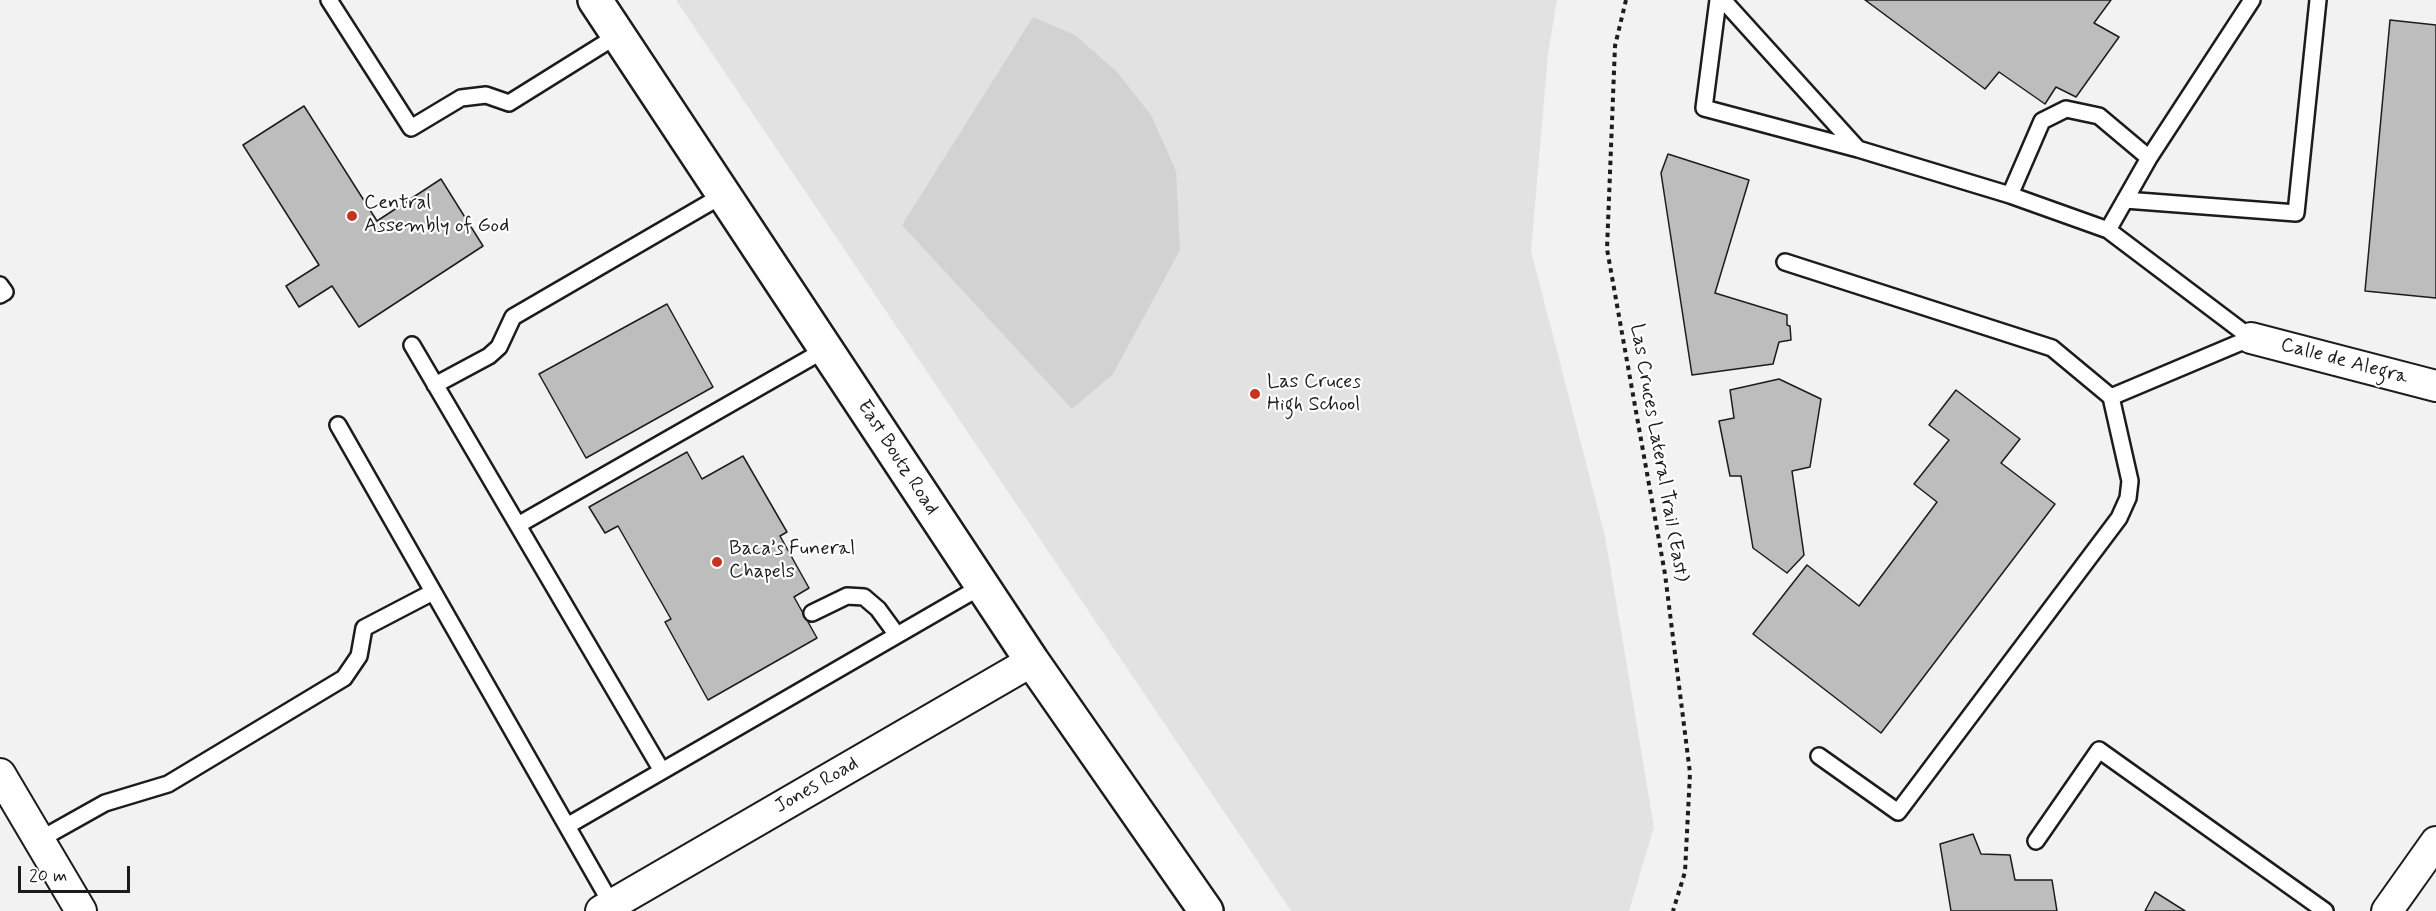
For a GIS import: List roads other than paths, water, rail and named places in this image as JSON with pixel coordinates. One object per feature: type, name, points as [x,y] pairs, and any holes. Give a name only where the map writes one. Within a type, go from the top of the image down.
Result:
[{"type":"main road","name":"East Boutz Road","points":[[595,0],[1032,661],[1206,911]]},
{"type":"street","name":"Calle de Alegra","points":[[2251,338],[2436,387]]},
{"type":"street","name":"Jones Road","points":[[606,908],[1032,661]]},
{"type":"street","points":[[0,774],[81,911]]},
{"type":"street","points":[[2387,911],[2436,842]]},
{"type":"lane","points":[[329,0],[411,128],[461,98],[486,95],[509,103],[618,35]]},
{"type":"lane","points":[[1718,0],[1704,108],[1858,149],[2010,195],[2108,230],[2251,338]]},
{"type":"lane","points":[[1723,0],[1858,149]]},
{"type":"lane","points":[[2108,230],[2149,158],[2252,0]]},
{"type":"lane","points":[[2125,200],[2296,213],[2318,0]]},
{"type":"lane","points":[[2010,195],[2042,121],[2066,109],[2099,116],[2149,158]]},
{"type":"lane","points":[[435,385],[489,356],[499,347],[513,317],[723,195]]},
{"type":"lane","points":[[1785,262],[2052,348],[2111,397],[2130,481],[2128,498],[2119,518],[1898,812],[1819,756]]},
{"type":"lane","points":[[0,285],[5,292],[0,295]]},
{"type":"lane","points":[[2111,397],[2251,338]]},
{"type":"lane","points":[[412,345],[662,771]]},
{"type":"lane","points":[[518,525],[826,349]]},
{"type":"lane","points":[[338,425],[567,826],[606,908]]},
{"type":"lane","points":[[567,826],[982,586]]},
{"type":"lane","points":[[39,840],[105,803],[168,784],[344,678],[359,656],[364,628],[433,592]]},
{"type":"lane","points":[[812,613],[847,596],[864,597],[878,609],[897,635]]},
{"type":"lane","points":[[2036,841],[2098,750],[2325,911]]},
{"type":"place","name":"Central Assembly of God","points":[[352,216]]},
{"type":"place","name":"Las Cruces High School","points":[[1255,394]]},
{"type":"place","name":"Baca’s Funeral Chapels","points":[[717,562]]}]
